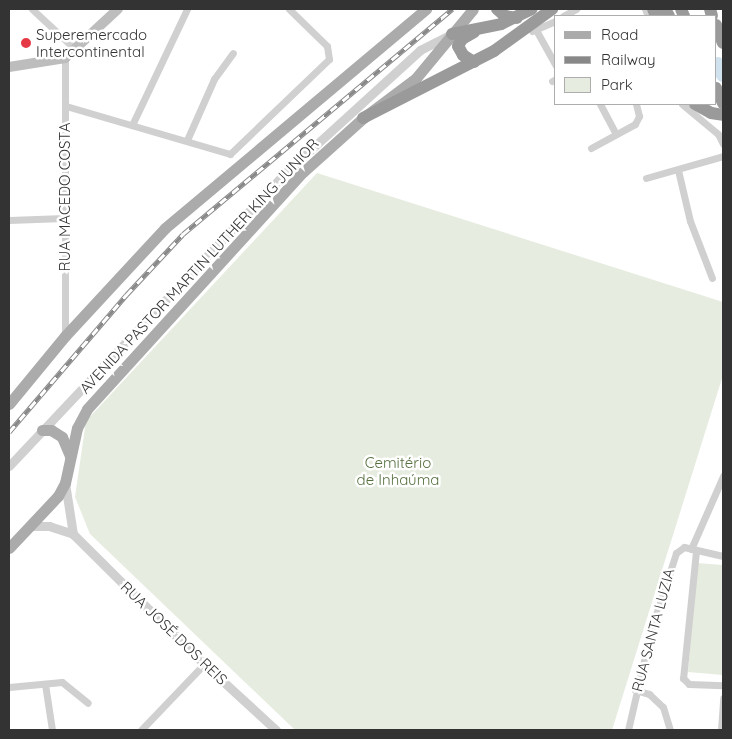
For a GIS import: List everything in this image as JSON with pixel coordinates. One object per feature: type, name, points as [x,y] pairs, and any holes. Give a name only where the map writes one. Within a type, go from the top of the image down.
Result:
[{"type":"highway","points":[[497,9],[505,16],[517,18]]},
{"type":"highway","points":[[452,34],[481,29],[517,18],[532,9]]},
{"type":"highway","points":[[362,118],[474,62],[522,33],[552,9]]},
{"type":"highway","points":[[717,28],[723,43]]},
{"type":"highway","points":[[474,62],[463,56],[458,46],[466,36],[481,29]]},
{"type":"highway","points":[[717,90],[723,103]]},
{"type":"highway","points":[[697,105],[711,113],[723,114]]},
{"type":"main road","points":[[9,66],[65,58],[76,50],[118,9]]},
{"type":"main road","name":"AVENIDA PASTOR MARTIN LUTHER KING JUNIOR","points":[[9,404],[65,336],[135,258],[185,209],[426,9]]},
{"type":"main road","name":"AVENIDA PASTOR MARTIN LUTHER KING JUNIOR","points":[[9,548],[53,502],[65,483],[77,428],[86,409],[304,172],[362,118],[416,78],[473,9]]},
{"type":"main road","points":[[42,430],[62,437],[70,458]]},
{"type":"street","points":[[32,9],[76,50]]},
{"type":"street","points":[[132,125],[187,9]]},
{"type":"street","points":[[66,106],[230,154],[329,59],[327,46],[289,9]]},
{"type":"street","points":[[565,15],[576,9]]},
{"type":"street","points":[[522,33],[536,30],[554,22]]},
{"type":"street","points":[[536,30],[554,62]]},
{"type":"street","points":[[9,466],[286,173],[420,50],[452,34]]},
{"type":"street","points":[[186,140],[214,79],[233,53]]},
{"type":"street","name":"RUA MACEDO COSTA","points":[[65,58],[65,336]]},
{"type":"street","points":[[601,105],[616,134]]},
{"type":"street","points":[[591,148],[638,120],[636,105]]},
{"type":"street","points":[[683,105],[718,134],[723,144]]},
{"type":"street","points":[[646,178],[723,156]]},
{"type":"street","points":[[678,170],[690,221],[712,278]]},
{"type":"street","points":[[9,220],[64,218]]},
{"type":"street","points":[[723,476],[693,550],[683,678],[689,684],[723,685]]},
{"type":"street","points":[[65,483],[73,534]]},
{"type":"street","name":"RUA JOSÉ DOS REIS","points":[[31,526],[49,526],[73,534],[204,664],[276,730]]},
{"type":"street","name":"RUA SANTA LUZIA","points":[[628,730],[634,714],[636,690],[672,560],[680,549],[693,550]]},
{"type":"street","points":[[693,550],[723,556]]},
{"type":"street","points":[[142,730],[204,664]]},
{"type":"street","points":[[9,687],[65,682],[88,703]]},
{"type":"street","points":[[45,684],[52,730]]},
{"type":"street","points":[[636,690],[649,694],[663,707],[670,730]]},
{"type":"street","points":[[722,730],[723,698]]},
{"type":"green space","name":"Cemitério de Inhaúma","points":[[317,173],[723,302],[723,375],[612,730],[295,730],[90,534],[75,497],[86,421]]},
{"type":"green space","points":[[697,563],[723,565],[723,675],[688,672]]},
{"type":"waterway","points":[[718,64],[723,75]]},
{"type":"railway","points":[[9,432],[126,295],[183,234],[452,9]]},
{"type":"place","name":"Superemercado Intercontinental","points":[[26,43]]}]
